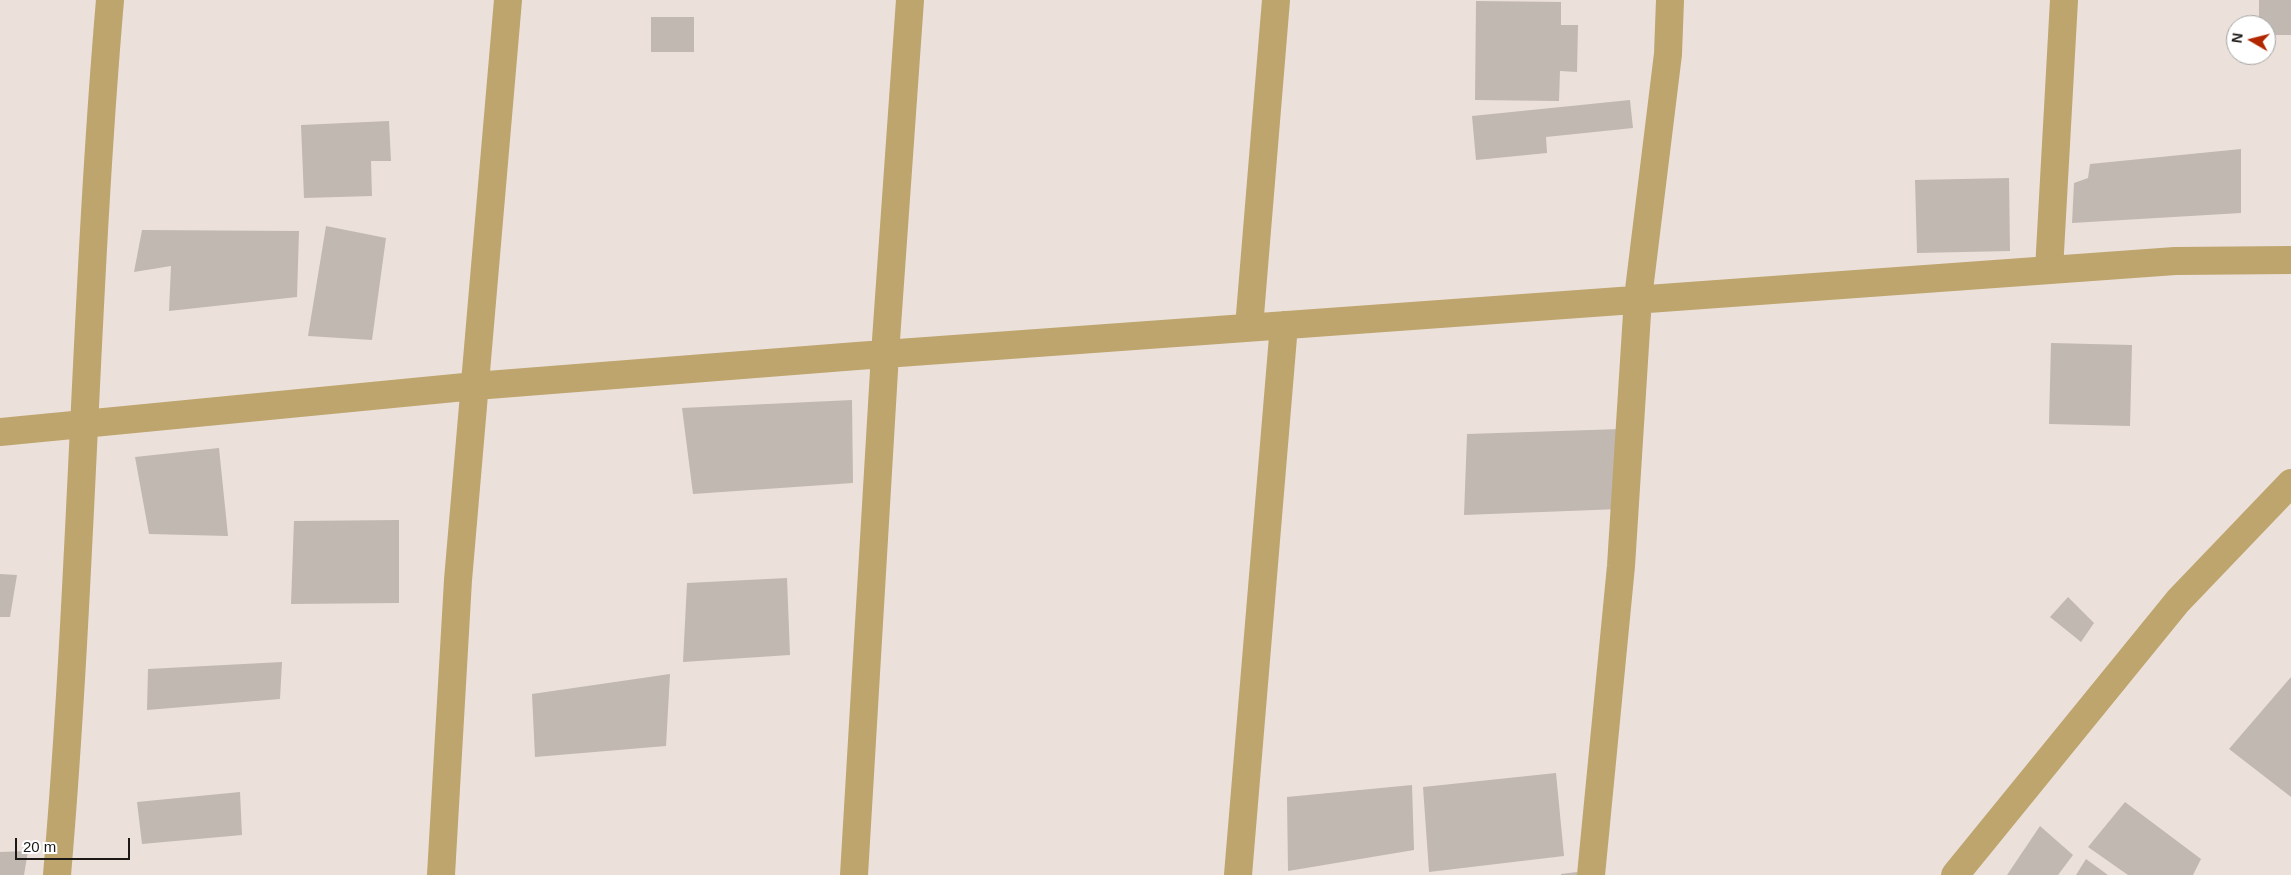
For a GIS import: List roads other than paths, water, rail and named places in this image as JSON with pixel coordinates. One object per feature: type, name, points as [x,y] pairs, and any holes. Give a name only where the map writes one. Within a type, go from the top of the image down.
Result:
[{"type":"street","points":[[57,875],[67,756],[100,124],[110,0]]},
{"type":"street","points":[[441,875],[458,580],[508,0]]},
{"type":"street","points":[[854,875],[885,354],[910,0]]},
{"type":"street","points":[[1249,327],[1276,0]]},
{"type":"street","points":[[1590,875],[1621,566],[1638,298],[1668,54],[1670,0]]},
{"type":"street","points":[[2049,270],[2064,0]]},
{"type":"street","points":[[0,432],[475,386],[1284,324],[2175,261],[2291,260]]},
{"type":"street","points":[[1238,875],[1284,324]]},
{"type":"street","points":[[1955,875],[2178,601],[2291,483]]}]
